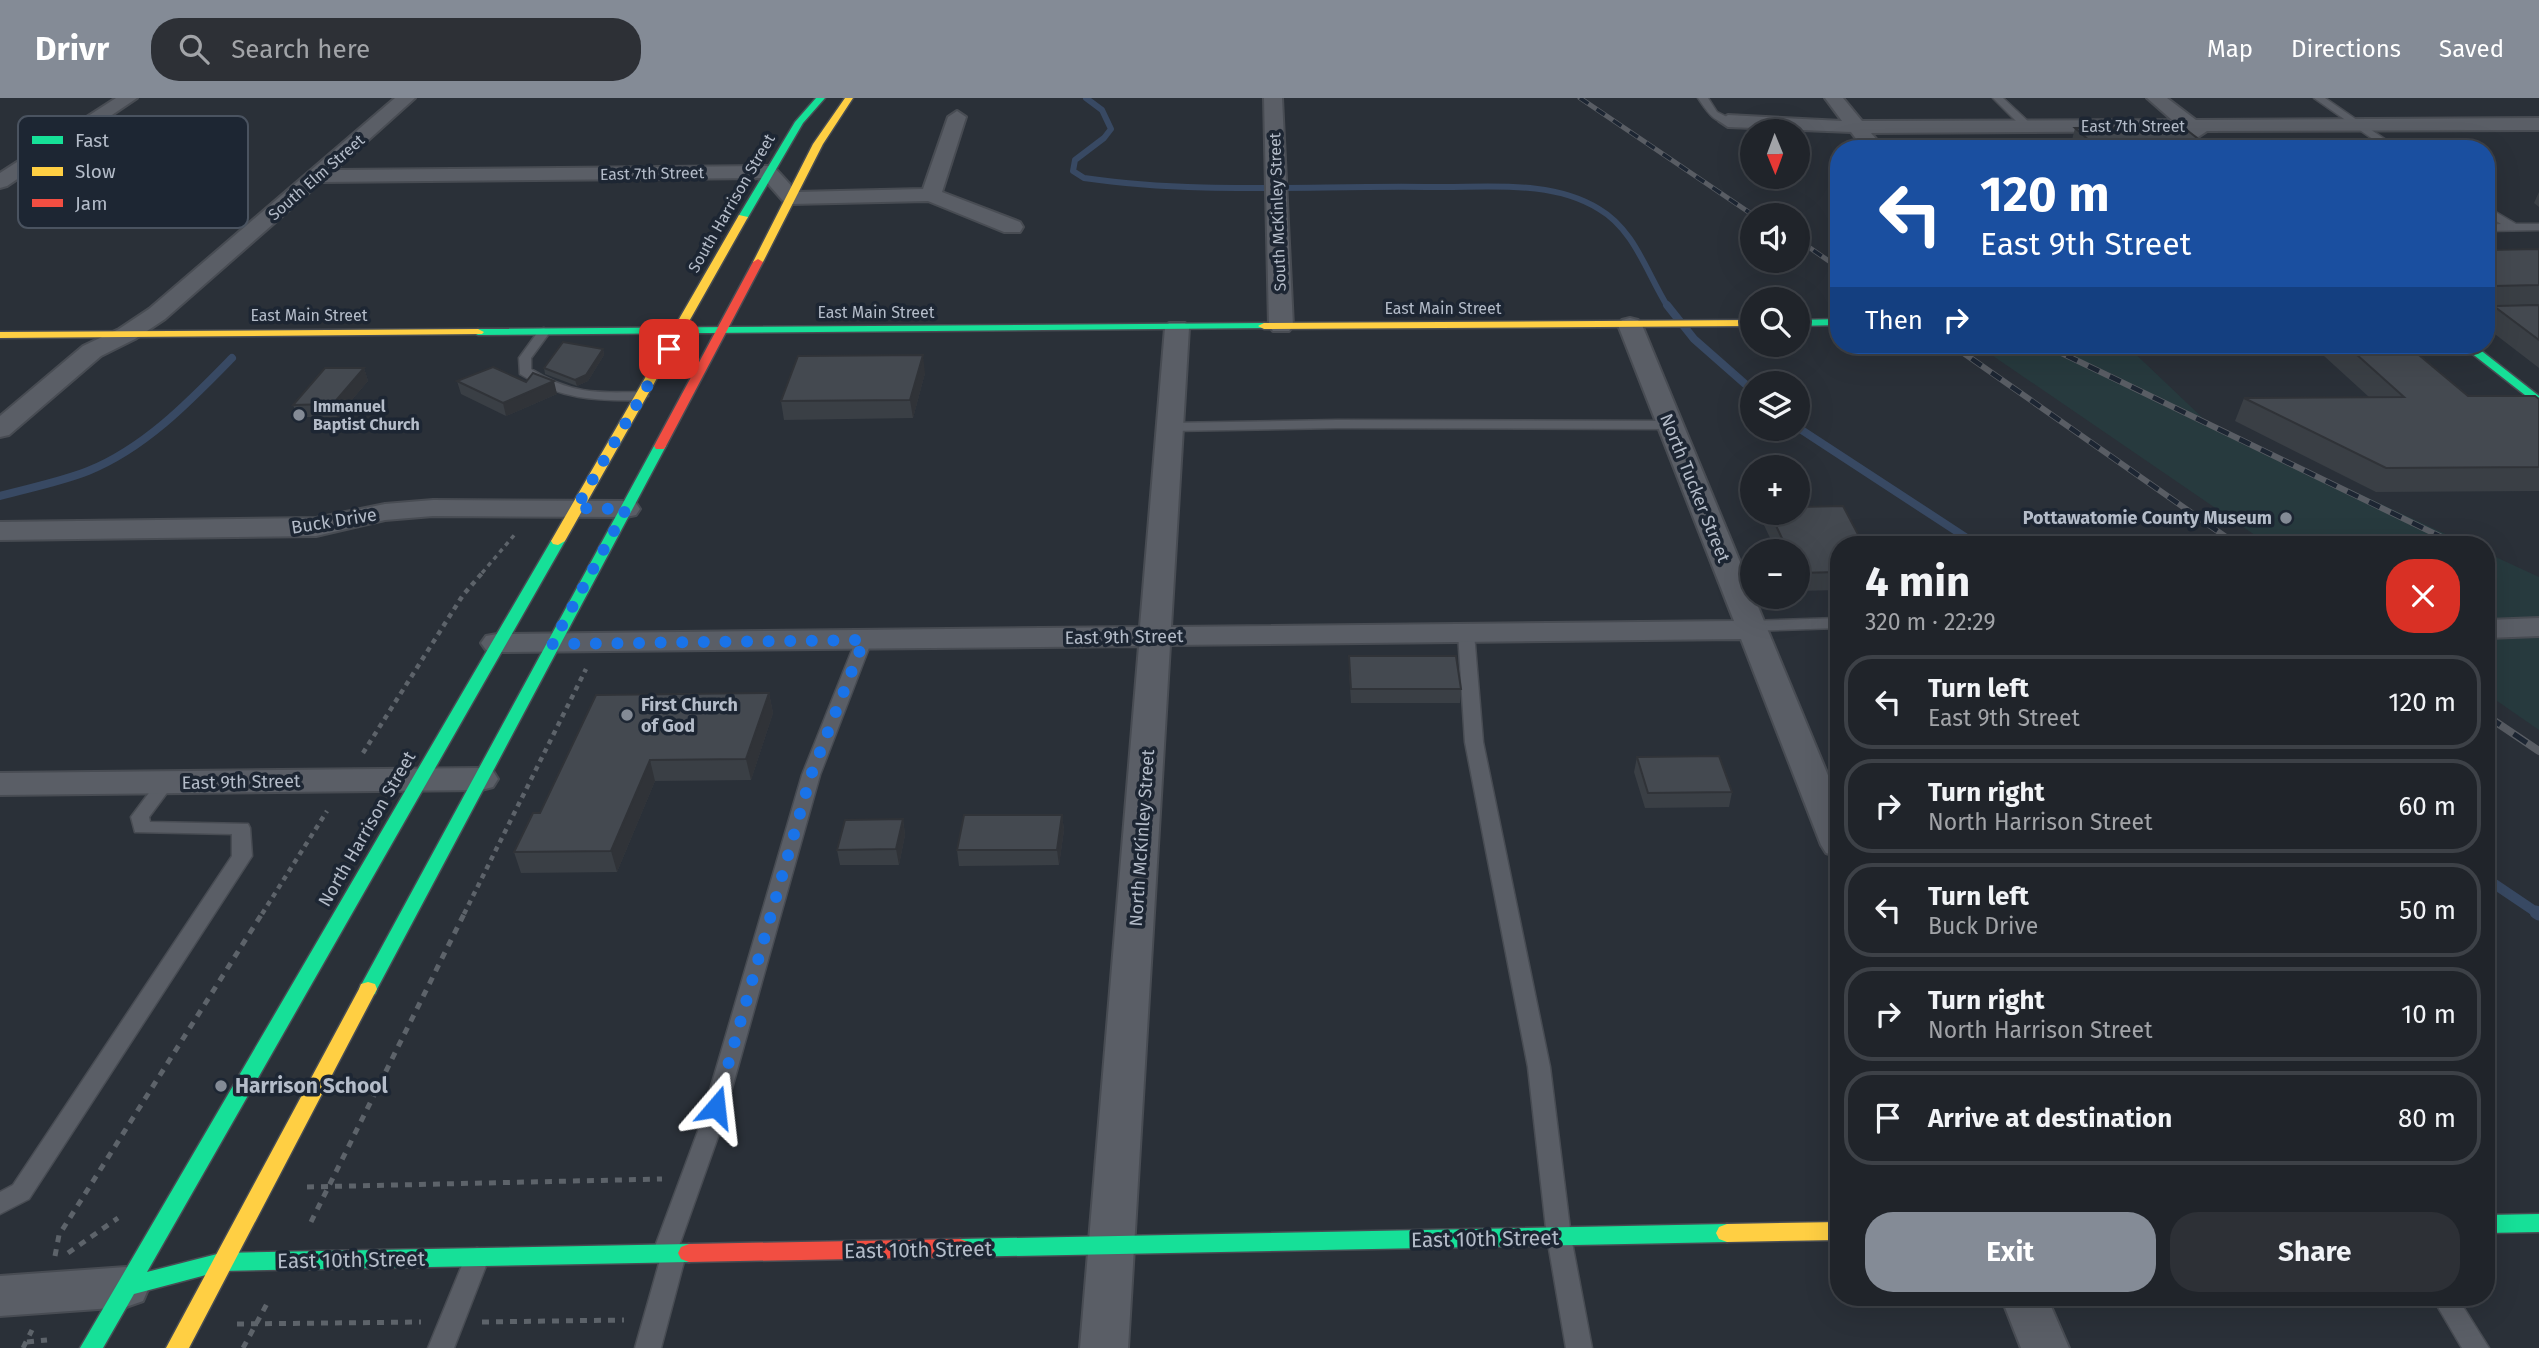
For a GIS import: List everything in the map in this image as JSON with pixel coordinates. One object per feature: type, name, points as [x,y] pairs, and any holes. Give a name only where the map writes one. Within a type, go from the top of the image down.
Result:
[{"type":"main road","name":"South Harrison Street","points":[[678,331],[768,172],[799,122],[821,98]]},
{"type":"main road","points":[[177,1348],[722,330],[818,144],[849,98]]},
{"type":"main road","points":[[1810,323],[1830,322]]},
{"type":"main road","name":"East Main Street","points":[[0,335],[1740,323]]},
{"type":"main road","name":"North Harrison Street","points":[[95,1341],[678,331]]},
{"type":"main road","points":[[2478,354],[2539,402]]},
{"type":"main road","points":[[2495,1224],[2539,1223]]},
{"type":"main road","name":"East 10th Street","points":[[126,1287],[221,1262],[1830,1231]]},
{"type":"street","points":[[101,116],[128,98]]},
{"type":"street","name":"South Elm Street","points":[[0,429],[92,351],[127,334],[157,314],[406,98]]},
{"type":"street","name":"South McKinley Street","points":[[1273,98],[1281,326]]},
{"type":"street","points":[[1834,98],[1867,140]]},
{"type":"street","points":[[2156,98],[2209,140]]},
{"type":"street","points":[[2493,105],[2535,127]]},
{"type":"street","points":[[931,195],[957,117]]},
{"type":"street","name":"East 7th Street","points":[[1728,121],[1857,127],[2535,127]]},
{"type":"street","points":[[0,182],[18,170]]},
{"type":"street","points":[[768,172],[790,198],[931,195],[1012,227]]},
{"type":"street","name":"East 7th Street","points":[[317,176],[768,172]]},
{"type":"street","name":"North Tucker Street","points":[[1636,325],[1670,425],[1830,823]]},
{"type":"street","name":"North McKinley Street","points":[[1104,1348],[1157,637],[1177,328]]},
{"type":"street","name":"Buck Drive","points":[[0,531],[316,527],[385,512],[433,508],[626,509]]},
{"type":"street","points":[[2495,629],[2539,627]]},
{"type":"street","name":"East 9th Street","points":[[497,643],[1751,628]]},
{"type":"street","name":"East 9th Street","points":[[0,784],[481,779]]},
{"type":"street","name":"East 10th Street","points":[[0,1296],[126,1287]]},
{"type":"street","points":[[2028,1306],[2045,1348]]},
{"type":"lane","points":[[1703,98],[1713,114],[1728,121]]},
{"type":"lane","points":[[1998,98],[2028,127]]},
{"type":"lane","points":[[2319,98],[2381,140]]},
{"type":"lane","points":[[2495,215],[2514,228]]},
{"type":"lane","points":[[2495,228],[2539,227]]},
{"type":"lane","points":[[544,332],[525,358],[525,371],[548,387],[584,397],[641,396]]},
{"type":"lane","points":[[1170,427],[1336,424],[1670,425]]},
{"type":"lane","points":[[1751,628],[1830,624]]},
{"type":"lane","points":[[1466,633],[1474,742],[1539,1067],[1559,1237],[1579,1348]]},
{"type":"lane","points":[[648,1348],[669,1254],[691,1179],[709,1131],[811,775],[864,640]]},
{"type":"lane","points":[[0,1204],[21,1192],[242,856],[240,828],[142,828],[141,817],[166,782]]},
{"type":"lane","points":[[441,1348],[477,1258]]},
{"type":"lane","points":[[2450,1306],[2476,1348]]},
{"type":"path","points":[[243,1348],[292,1261],[599,643]]},
{"type":"path","points":[[261,1188],[691,1179]]},
{"type":"path","points":[[55,1261],[123,1214]]},
{"type":"path","points":[[190,1324],[656,1320]]},
{"type":"path","points":[[27,1342],[95,1341]]},
{"type":"green space","points":[[1990,354],[2135,354],[2209,424],[2450,536],[2256,536]]},
{"type":"green space","points":[[2495,557],[2539,577],[2539,730],[2495,700]]},
{"type":"building","points":[[2183,127],[2200,140],[2089,140],[2075,128]]},
{"type":"building","points":[[2539,249],[2539,285],[2495,286],[2495,250]]},
{"type":"building","points":[[2495,305],[2539,305],[2539,340],[2495,307]]},
{"type":"building","points":[[563,342],[603,349],[586,375],[575,380],[544,368]]},
{"type":"building","points":[[2356,354],[2418,354],[2468,396],[2535,396],[2539,399],[2539,467],[2386,468],[2244,398],[2404,397]]},
{"type":"building","points":[[923,355],[910,400],[781,401],[798,356]]},
{"type":"building","points":[[493,367],[526,382],[533,373],[554,381],[503,403],[457,381]]},
{"type":"building","points":[[325,368],[364,368],[333,404],[293,405]]},
{"type":"building","points":[[1843,506],[1859,536],[1830,536],[1830,572],[1810,573],[1810,539],[1782,539],[1776,525],[1810,525],[1810,507]]},
{"type":"building","points":[[1349,656],[1456,656],[1461,689],[1351,689]]},
{"type":"building","points":[[769,693],[746,759],[650,760],[611,851],[514,852],[533,813],[540,813],[596,695]]},
{"type":"building","points":[[1719,756],[1732,792],[1648,793],[1637,757]]},
{"type":"building","points":[[964,815],[1062,815],[1057,850],[957,850]]},
{"type":"building","points":[[903,819],[896,849],[837,850],[845,820]]},
{"type":"waterway","points":[[1086,98],[1102,110],[1111,129],[1104,138],[1075,160],[1073,171],[1084,178],[1214,188],[1497,186],[1560,193],[1599,209],[1622,229],[1668,307]]},
{"type":"waterway","points":[[1667,305],[1694,339],[1740,379]]},
{"type":"waterway","points":[[0,496],[77,475],[129,450],[183,407],[232,358]]},
{"type":"waterway","points":[[1810,435],[1964,536]]},
{"type":"waterway","points":[[2495,884],[2539,914],[2536,912]]},
{"type":"railway","points":[[1580,98],[1740,206]]},
{"type":"railway","points":[[1810,248],[1830,262]]},
{"type":"railway","points":[[1965,354],[2225,536]]},
{"type":"railway","points":[[2064,354],[2439,536]]},
{"type":"railway","points":[[2495,721],[2539,751]]},
{"type":"traffic: fast","points":[[743,217],[799,122],[821,98]]},
{"type":"traffic: fast","points":[[1810,323],[1830,322]]},
{"type":"traffic: fast","points":[[478,332],[1264,326]]},
{"type":"traffic: fast","points":[[2478,354],[2539,402]]},
{"type":"traffic: fast","points":[[368,989],[660,446]]},
{"type":"traffic: fast","points":[[91,1348],[558,541]]},
{"type":"traffic: fast","points":[[2495,1224],[2539,1223]]},
{"type":"traffic: fast","points":[[960,1248],[1727,1233]]},
{"type":"traffic: fast","points":[[126,1287],[221,1262],[689,1253]]},
{"type":"traffic: slow","points":[[758,262],[818,144],[849,98]]},
{"type":"traffic: slow","points":[[558,541],[743,217]]},
{"type":"traffic: slow","points":[[1264,326],[1740,323]]},
{"type":"traffic: slow","points":[[0,335],[478,332]]},
{"type":"traffic: slow","points":[[177,1348],[368,989]]},
{"type":"traffic: slow","points":[[1727,1233],[1830,1231]]},
{"type":"traffic: jam","points":[[660,446],[758,262]]},
{"type":"traffic: jam","points":[[689,1253],[960,1248]]},
{"type":"place","name":"Immanuel Baptist Church","points":[[299,415]]},
{"type":"place","name":"Pottawatomie County Museum","points":[[2286,518]]},
{"type":"place","name":"First Church of God","points":[[627,715]]},
{"type":"place","name":"Harrison School","points":[[221,1086]]},
{"type":"route","points":[[669,349],[576,508],[626,509],[552,644],[864,640],[811,775],[716,1107]]}]
